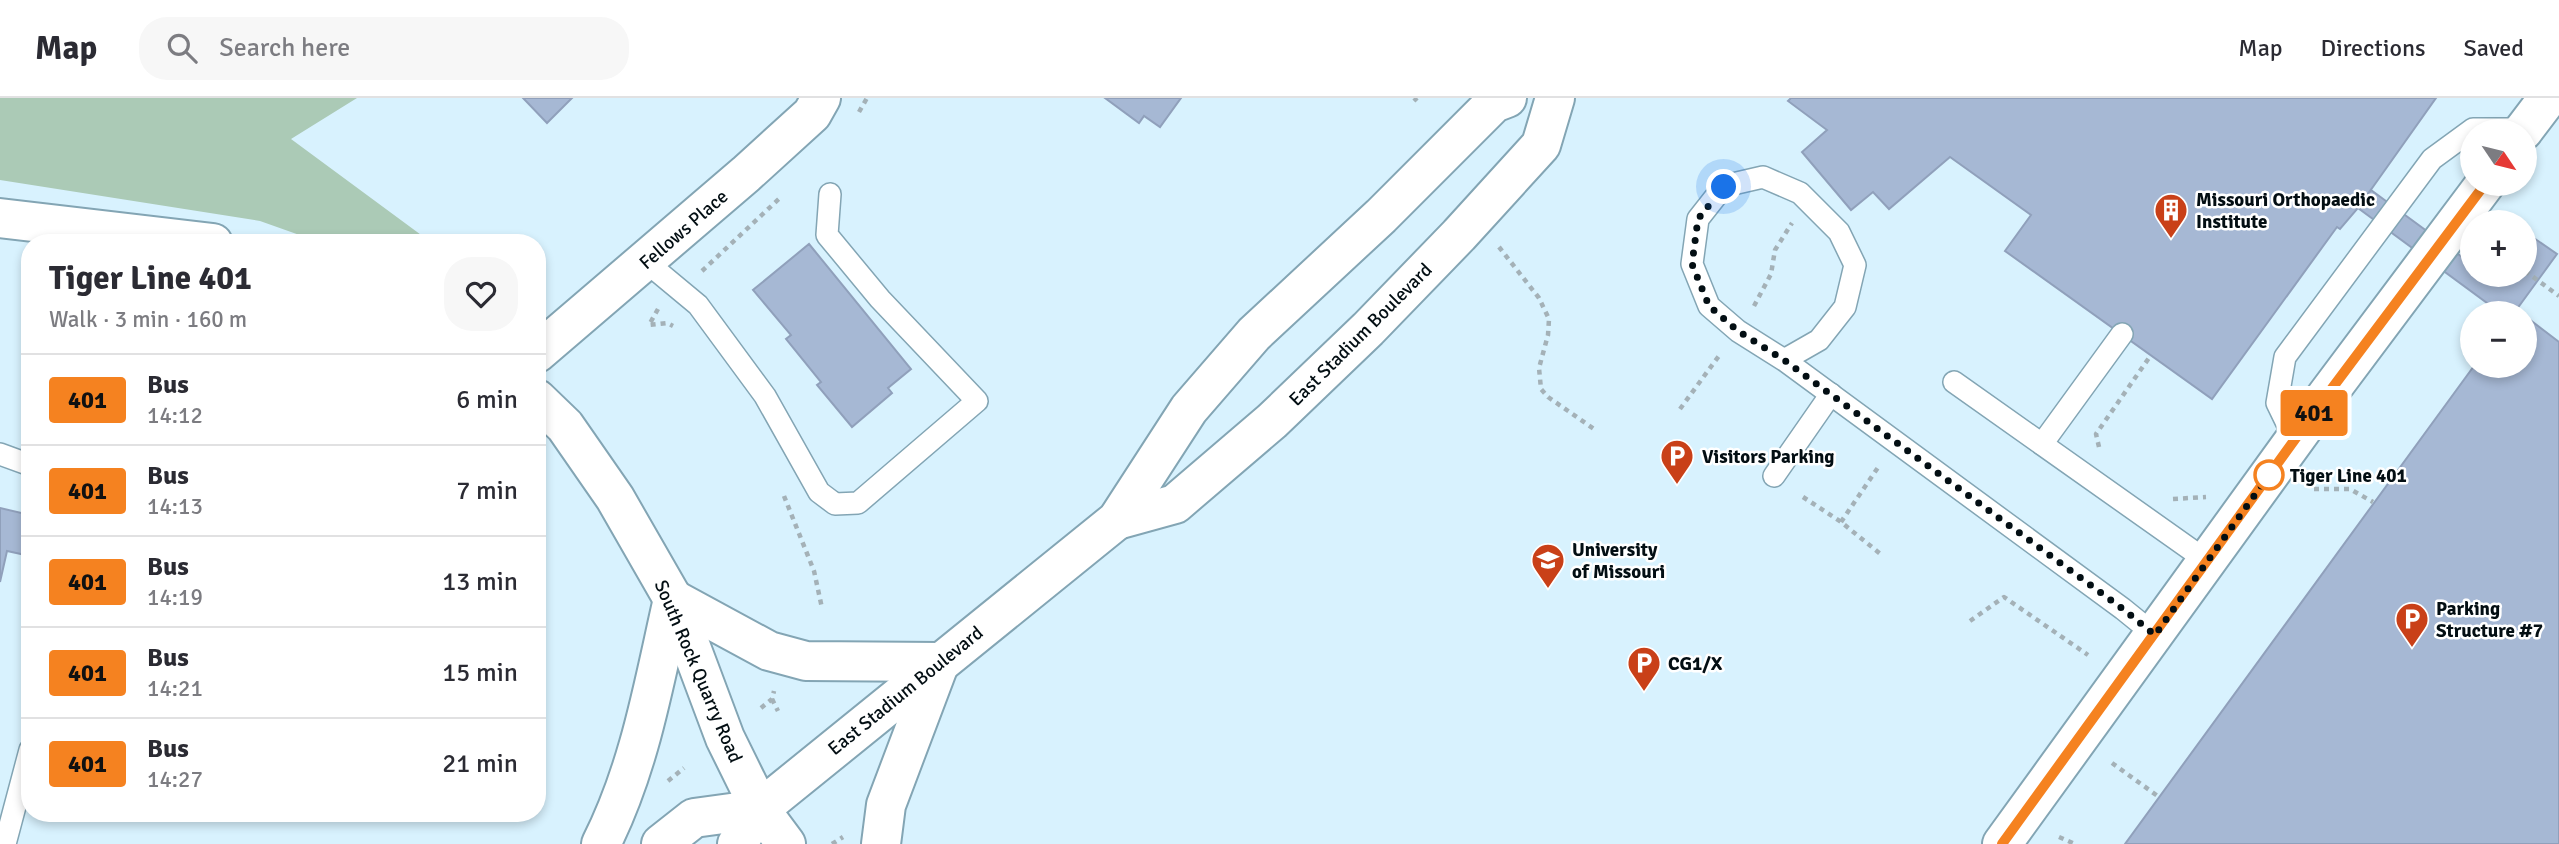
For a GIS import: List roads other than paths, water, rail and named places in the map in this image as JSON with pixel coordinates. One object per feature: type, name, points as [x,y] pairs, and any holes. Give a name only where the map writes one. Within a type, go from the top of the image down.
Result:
[{"type":"main road","name":"Fellows Place","points":[[546,345],[812,114],[821,98]]},
{"type":"main road","name":"East Stadium Boulevard","points":[[737,844],[760,809],[1117,520],[1189,409],[1254,334],[1381,216],[1494,103],[1507,98]]},
{"type":"main road","name":"East Stadium Boulevard","points":[[1117,520],[1175,503],[1272,421],[1368,329],[1460,235],[1542,145],[1555,98]]},
{"type":"main road","points":[[2532,119],[2548,98]]},
{"type":"main road","points":[[2002,844],[2475,196]]},
{"type":"main road","points":[[0,218],[136,234]]},
{"type":"main road","name":"South Rock Quarry Road","points":[[546,408],[565,426],[615,498],[673,599],[724,738],[760,809],[786,844]]},
{"type":"main road","points":[[601,844],[638,753],[673,599],[769,651],[806,661],[940,662],[886,805],[881,844]]},
{"type":"main road","points":[[661,844],[694,818],[760,809]]},
{"type":"lane","points":[[2295,440],[2277,403],[2285,358],[2432,159],[2460,139]]},
{"type":"lane","points":[[1784,360],[1819,340],[1845,307],[1855,265],[1839,232],[1811,203],[1800,193],[1763,177],[1724,187],[1698,219],[1692,264],[1709,306],[1738,331],[1784,360],[2155,635]]},
{"type":"lane","points":[[645,261],[698,305],[765,396],[819,492],[835,504],[858,503],[977,401],[880,299],[827,234],[830,194]]},
{"type":"lane","points":[[2042,444],[2122,334]]},
{"type":"lane","points":[[1954,382],[2207,561]]},
{"type":"lane","points":[[1774,476],[1830,394]]},
{"type":"lane","points":[[0,454],[21,462]]},
{"type":"lane","points":[[5,844],[21,784]]},
{"type":"place","name":"Missouri Orthopaedic Institute","points":[[2171,240]]},
{"type":"place","name":"Tiger Line 401","points":[[2269,475]]},
{"type":"place","name":"Visitors Parking","points":[[1677,486]]},
{"type":"place","name":"University of Missouri","points":[[1548,590]]},
{"type":"place","name":"Parking Structure #7","points":[[2412,649]]},
{"type":"place","name":"CG1/X","points":[[1644,693]]}]
